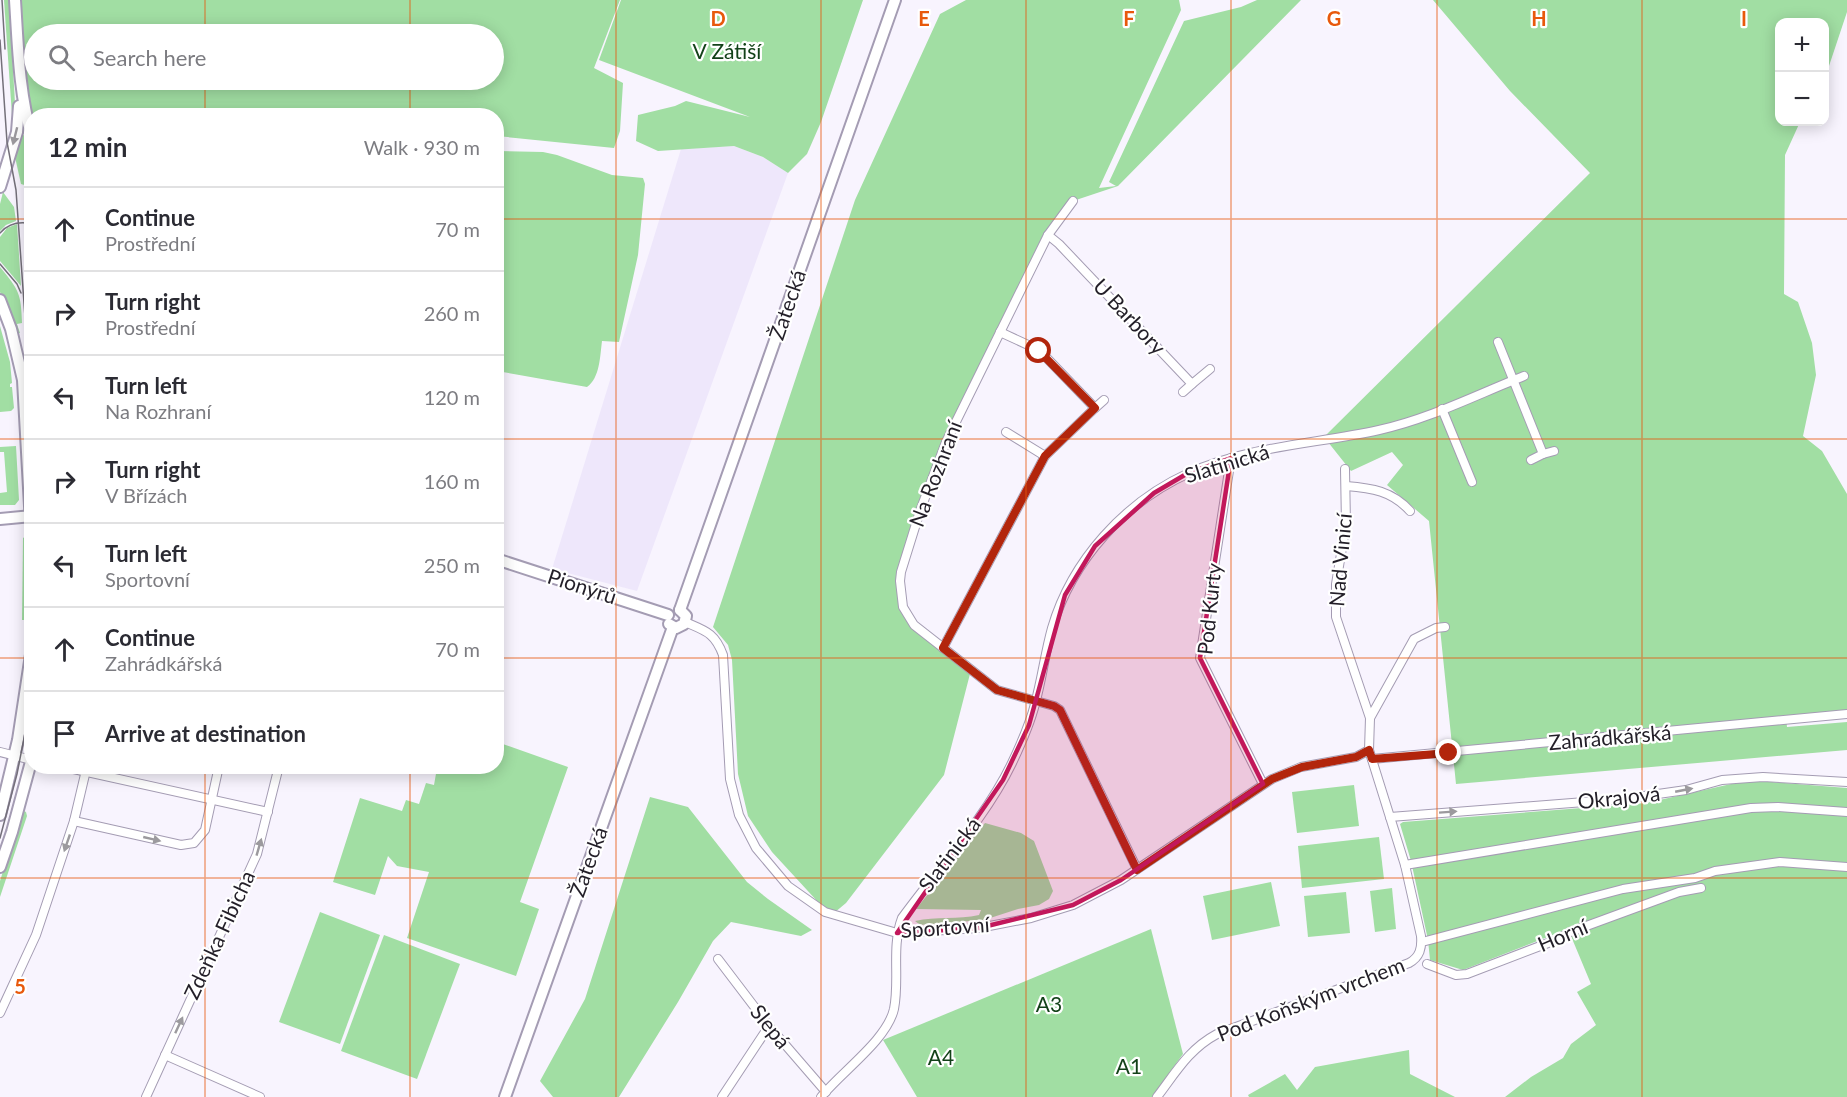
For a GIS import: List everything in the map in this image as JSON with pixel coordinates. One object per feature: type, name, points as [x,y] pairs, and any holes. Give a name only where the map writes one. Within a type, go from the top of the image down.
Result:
[{"type":"street","points":[[15,0],[24,112]]},
{"type":"street","name":"Žatecká","points":[[680,610],[895,0]]},
{"type":"street","points":[[0,186],[16,132],[20,84]]},
{"type":"street","name":"Na Rozhraní","points":[[1073,201],[1048,235],[946,442],[920,511],[900,581],[903,607],[914,625],[997,690],[1054,706],[1060,710],[1137,870]]},
{"type":"street","name":"U Barbory","points":[[1048,235],[1192,384]]},
{"type":"street","points":[[0,300],[11,329],[23,380],[24,397]]},
{"type":"street","points":[[1000,332],[1039,351],[1095,408]]},
{"type":"street","points":[[1498,342],[1543,454]]},
{"type":"street","points":[[1183,392],[1210,369]]},
{"type":"street","name":"Slatinická","points":[[897,933],[902,918],[988,804],[1003,780],[1029,724],[1056,616],[1065,595],[1095,546],[1120,519],[1154,493],[1188,473],[1231,458],[1381,429],[1442,409],[1524,376]]},
{"type":"street","points":[[943,648],[1045,456],[1104,400]]},
{"type":"street","points":[[1442,409],[1472,482]]},
{"type":"street","points":[[1006,432],[1045,456]]},
{"type":"street","points":[[1531,459],[1554,451]]},
{"type":"street","name":"Pod Kurty","points":[[1231,458],[1200,658],[1263,784]]},
{"type":"street","name":"Nad Vinicí","points":[[1345,470],[1346,524],[1336,584],[1336,617],[1370,718]]},
{"type":"street","points":[[1346,486],[1377,489],[1390,494],[1410,511]]},
{"type":"street","points":[[0,519],[24,517]]},
{"type":"street","name":"Pionýrů","points":[[504,562],[668,615]]},
{"type":"street","points":[[674,610],[680,610],[686,616],[685,622],[682,626],[674,627],[669,624],[668,615],[674,610]]},
{"type":"street","name":"Sportovní","points":[[685,622],[712,634],[723,655],[730,779],[739,815],[756,848],[789,886],[825,912],[897,933],[980,928],[1031,918],[1073,905],[1137,870],[1263,784],[1302,767],[1356,757],[1369,750]]},
{"type":"street","name":"Žatecká","points":[[506,1097],[674,627]]},
{"type":"street","points":[[1445,627],[1436,628],[1414,639],[1370,718],[1369,750],[1405,865],[1422,942],[1623,889],[1695,878],[1715,871],[1780,862],[1847,867]]},
{"type":"street","points":[[0,815],[18,740],[24,701]]},
{"type":"street","name":"Zahrádkářská","points":[[1372,759],[1847,714]]},
{"type":"street","points":[[0,752],[24,757]]},
{"type":"street","points":[[0,867],[27,774]]},
{"type":"street","points":[[0,1013],[36,935],[74,821],[86,774]]},
{"type":"street","points":[[104,774],[268,812]]},
{"type":"street","points":[[74,821],[181,845],[194,843],[205,830],[217,774]]},
{"type":"street","name":"Zdeňka Fibicha","points":[[146,1097],[257,854],[277,774]]},
{"type":"street","name":"Okrajová","points":[[1390,817],[1623,799],[1686,790],[1722,780],[1753,778],[1847,783]]},
{"type":"street","points":[[1405,865],[1751,808],[1778,807],[1847,812]]},
{"type":"street","name":"Horní","points":[[1427,964],[1456,975],[1467,974],[1556,940],[1570,932],[1679,892],[1701,888]]},
{"type":"street","points":[[823,1094],[886,1029],[894,1011],[897,933]]},
{"type":"street","name":"Pod Koňským vrchem","points":[[1157,1097],[1190,1055],[1209,1038],[1233,1027],[1409,963],[1418,956],[1422,942]]},
{"type":"street","name":"Slepá","points":[[718,959],[823,1094]]},
{"type":"street","points":[[722,1097],[769,1026]]},
{"type":"street","points":[[165,1055],[260,1097]]},
{"type":"highlighted area","points":[[1231,458],[1200,658],[1263,784],[1121,880],[1073,905],[979,928],[897,933],[1003,780],[1029,725],[1065,595],[1095,546],[1154,493],[1188,473]]},
{"type":"shaded area","points":[[734,146],[763,157],[788,173],[637,591],[552,569],[681,149]]},
{"type":"green space","points":[[4,0],[9,0],[15,103],[13,130]]},
{"type":"green space","points":[[21,0],[620,0],[594,68],[623,83],[620,131],[614,148],[504,137],[504,108],[31,108],[27,90],[504,90],[504,24],[24,24],[24,50]]},
{"type":"green space","name":"V Zátiší","points":[[621,0],[863,0],[821,122],[807,154],[788,173],[763,157],[734,146],[658,151],[636,141],[638,115],[686,101],[750,117],[599,60]]},
{"type":"green space","points":[[966,0],[1179,0],[1181,10],[1099,188],[1116,186],[1109,182],[1184,21],[1241,7],[1257,0],[1301,0],[1118,186],[1073,201],[1048,235],[946,442],[901,572],[903,604],[917,628],[971,670],[944,775],[846,903],[834,913],[818,902],[772,852],[748,816],[738,774],[732,660],[728,645],[713,627],[855,200],[940,14]]},
{"type":"green space","points":[[1433,0],[1847,0],[1847,12],[1829,66],[1829,18],[1775,18],[1775,126],[1798,126],[1785,155],[1784,294],[1798,302],[1812,343],[1816,375],[1803,436],[1822,451],[1847,494],[1847,711],[1786,717],[1787,727],[1847,722],[1847,750],[1456,784],[1429,521],[1387,485],[1403,465],[1392,452],[1351,471],[1324,437],[1590,173],[1510,91]]},
{"type":"green space","points":[[23,135],[24,185],[21,184],[15,157]]},
{"type":"green space","points":[[504,151],[543,152],[612,175],[643,178],[645,184],[638,255],[619,342],[602,341],[597,372],[587,387],[504,372]]},
{"type":"green space","points":[[3,192],[14,207],[16,221],[6,225],[0,231],[0,204]]},
{"type":"green space","points":[[17,224],[21,286],[0,261],[0,237],[7,228]]},
{"type":"green space","points":[[0,267],[20,298],[22,323],[17,324],[20,333],[16,334],[0,292]]},
{"type":"green space","points":[[0,326],[10,362],[12,383],[10,387],[12,387],[14,408],[11,411],[0,412]]},
{"type":"green space","points":[[16,446],[19,500],[15,505],[0,505],[0,493],[7,492],[4,452],[0,452],[0,447]]},
{"type":"green space","points":[[23,538],[24,620],[22,620]]},
{"type":"green space","points":[[504,744],[568,767],[520,902],[539,909],[516,976],[407,938],[429,872],[397,866],[388,856],[375,895],[333,882],[360,798],[402,811],[406,800],[419,804],[426,783],[434,785],[436,774],[504,774]]},
{"type":"green space","points":[[1740,782],[1847,788],[1847,1097],[1505,1097],[1531,1077],[1563,1058],[1571,1044],[1596,1025],[1577,992],[1591,984],[1568,929],[1463,970],[1430,960],[1428,940],[1411,861],[1400,824],[1646,803]]},
{"type":"green space","points":[[1354,785],[1359,826],[1297,833],[1292,792]]},
{"type":"green space","points":[[650,797],[688,807],[747,882],[812,930],[801,936],[731,922],[713,941],[619,1097],[553,1097],[540,1081],[585,999]]},
{"type":"green space","points":[[22,810],[27,816],[0,897],[0,881]]},
{"type":"green space","points":[[985,823],[1021,833],[1034,841],[1053,891],[1049,899],[1039,905],[984,920],[920,925],[915,921],[979,915],[981,910],[916,909]]},
{"type":"green space","points":[[1379,837],[1384,879],[1302,888],[1298,846]]},
{"type":"green space","points":[[1271,882],[1280,926],[1212,940],[1203,896]]},
{"type":"green space","points":[[1392,888],[1396,929],[1375,932],[1370,891]]},
{"type":"green space","points":[[1346,892],[1350,933],[1308,937],[1304,896]]},
{"type":"green space","points":[[320,912],[380,935],[340,1044],[279,1022]]},
{"type":"green space","points":[[1151,929],[1183,1054],[1152,1097],[917,1097],[883,1040]]},
{"type":"green space","points":[[384,935],[460,964],[417,1079],[341,1051]]},
{"type":"green space","points":[[1409,1050],[1410,1074],[1455,1097],[1249,1097],[1248,1095],[1285,1074],[1297,1090],[1315,1067]]},
{"type":"tram line","points":[[2,0],[5,49]]},
{"type":"tram line","points":[[0,40],[7,142],[16,190],[24,303]]},
{"type":"tram line","points":[[0,233],[14,224],[24,223]]},
{"type":"tram line","points":[[0,264],[17,284],[21,293]]},
{"type":"tram line","points":[[0,838],[24,738]]},
{"type":"route","points":[[1039,351],[1095,408],[1045,456],[943,648],[997,690],[1054,706],[1060,710],[1137,870],[1263,784],[1302,767],[1356,757],[1369,750],[1372,759],[1449,753]]},
{"type":"park label","name":"A3","points":[[1049,1005]]},
{"type":"park label","name":"A4","points":[[941,1058]]},
{"type":"park label","name":"A1","points":[[1129,1067]]}]
